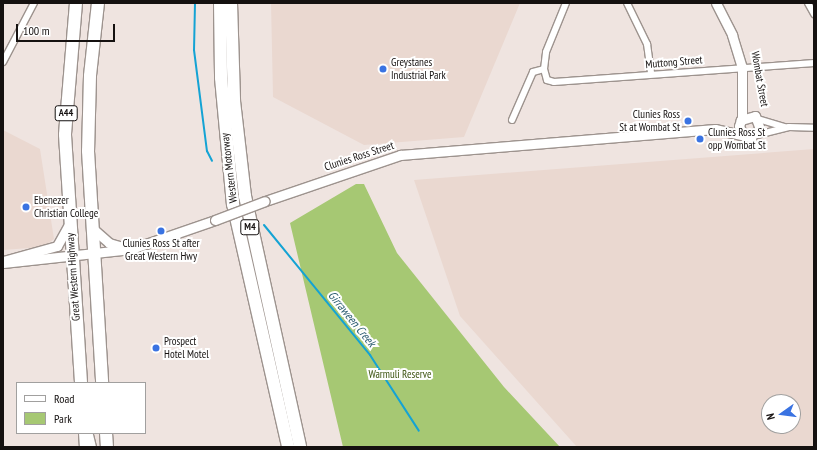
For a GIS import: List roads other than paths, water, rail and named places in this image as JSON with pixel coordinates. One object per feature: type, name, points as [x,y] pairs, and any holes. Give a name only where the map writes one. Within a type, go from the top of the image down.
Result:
[{"type":"highway","name":"Great Western Highway","points":[[76,3],[65,135],[69,223],[81,382]]},
{"type":"highway","name":"Great Western Highway","points":[[98,3],[88,102],[92,228],[102,382]]},
{"type":"highway","name":"Western Motorway","points":[[220,3],[221,78],[233,204],[288,447]]},
{"type":"highway","name":"Western Motorway","points":[[232,3],[234,101],[245,196],[300,447]]},
{"type":"highway","points":[[85,434],[86,447]]},
{"type":"highway","points":[[106,434],[106,447]]},
{"type":"street","points":[[3,62],[34,3]]},
{"type":"street","points":[[512,120],[533,72],[544,69],[546,52],[566,3]]},
{"type":"street","points":[[627,3],[647,44],[651,74]]},
{"type":"street","name":"Wombat Street","points":[[716,3],[732,35],[744,67],[742,119]]},
{"type":"street","name":"Wombat Street","points":[[721,3],[741,44],[744,67],[756,117]]},
{"type":"street","points":[[808,3],[814,14]]},
{"type":"street","name":"Muttong Street","points":[[544,69],[547,80],[554,82],[814,63]]},
{"type":"street","points":[[756,117],[761,125],[756,135]]},
{"type":"street","points":[[789,128],[756,117],[742,119],[739,126],[743,135],[756,135],[789,128],[814,128]]},
{"type":"street","name":"Clunies Ross Street","points":[[3,262],[94,255],[131,249],[400,155],[715,129],[742,119]]},
{"type":"street","name":"Clunies Ross Street","points":[[715,129],[743,135]]},
{"type":"street","points":[[3,262],[57,246],[69,223]]},
{"type":"street","points":[[92,228],[109,243],[131,249]]},
{"type":"street","points":[[90,434],[93,447]]},
{"type":"street","points":[[110,434],[113,447]]},
{"type":"waterway","name":"Girraween Creek","points":[[195,3],[194,50],[207,151],[212,161]]},
{"type":"waterway","name":"Girraween Creek","points":[[264,225],[370,355],[419,431]]},
{"type":"place","name":"Greystanes Industrial Park","points":[[383,69]]},
{"type":"place","name":"Clunies Ross St at Wombat St","points":[[688,121]]},
{"type":"place","name":"Clunies Ross St opp Wombat St","points":[[700,139]]},
{"type":"place","name":"Ebenezer Christian College","points":[[26,207]]},
{"type":"place","name":"Clunies Ross St after Great Western Hwy","points":[[161,231]]},
{"type":"place","name":"Prospect Hotel Motel","points":[[156,348]]},
{"type":"park label","name":"Warmuli Reserve","points":[[400,374]]}]
